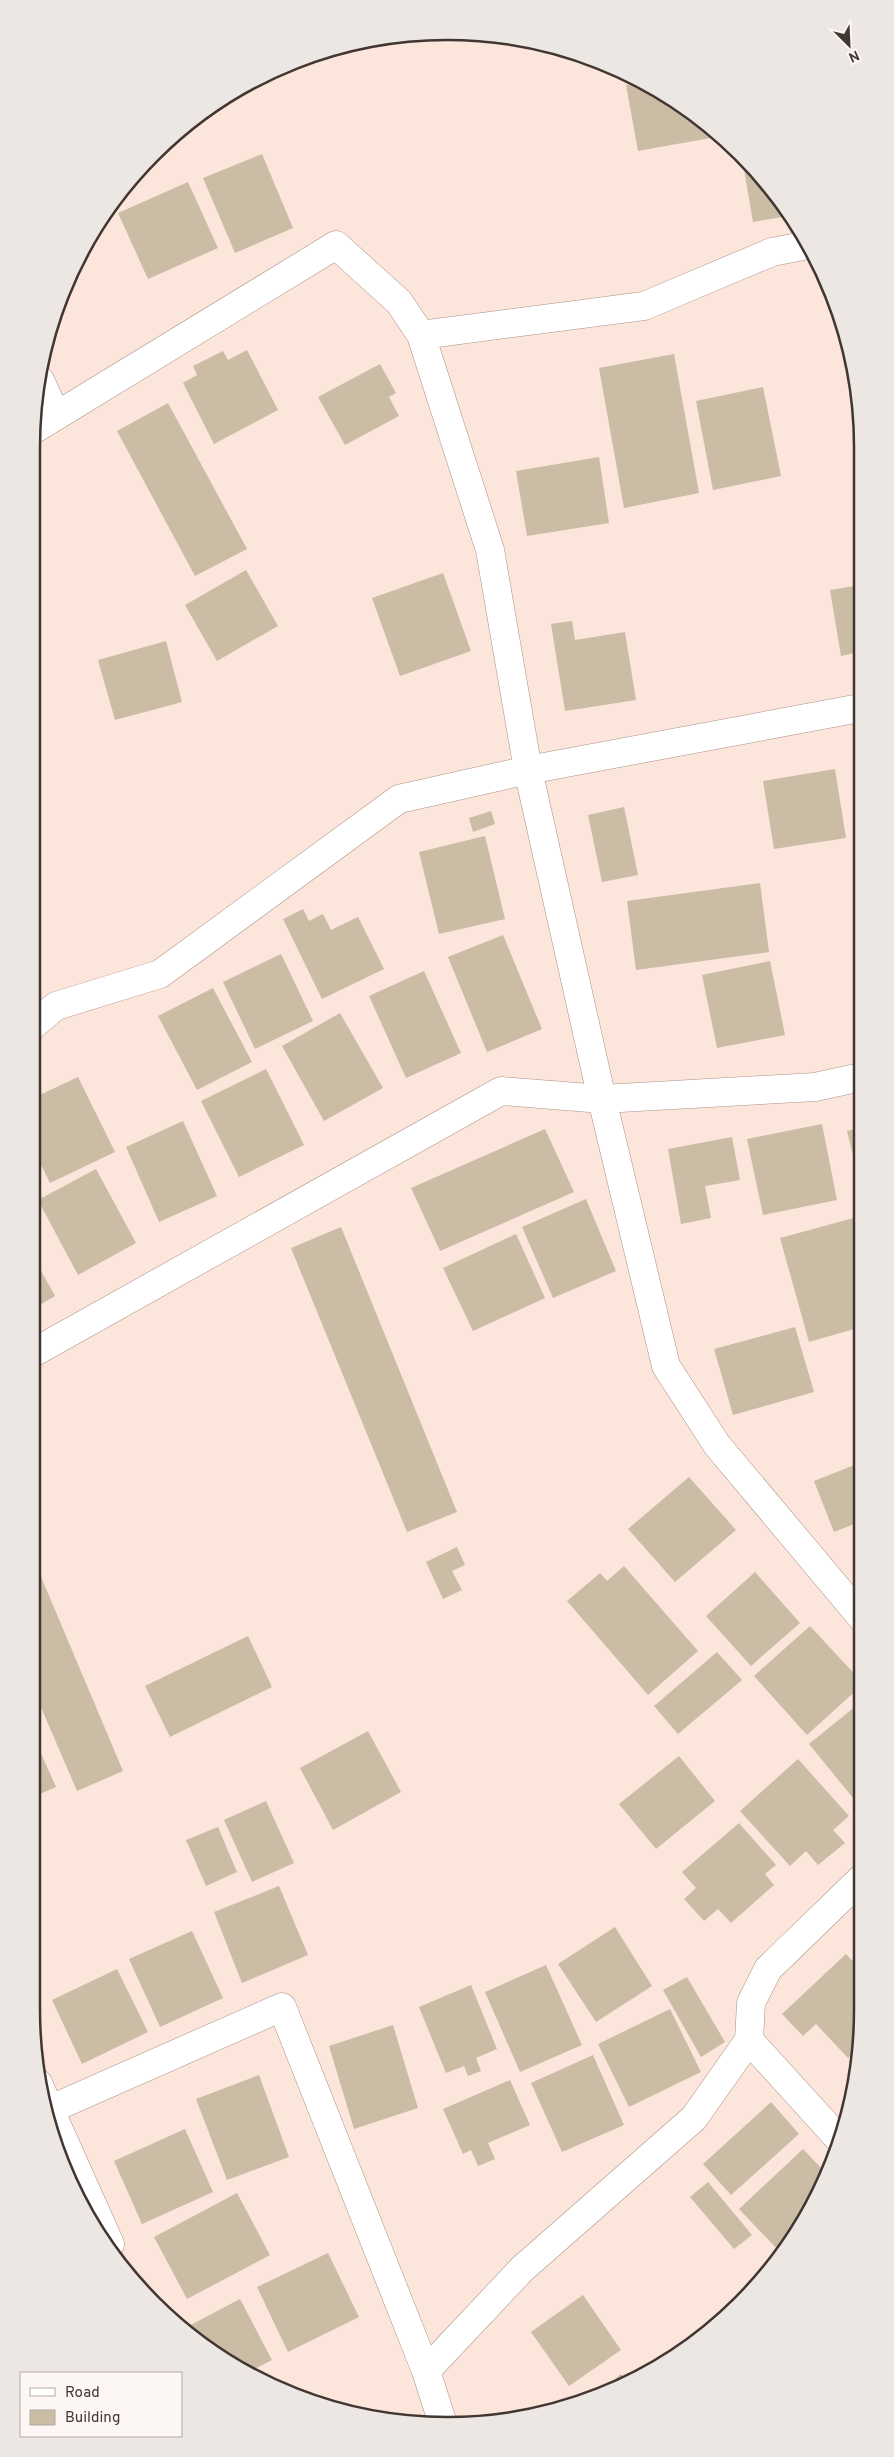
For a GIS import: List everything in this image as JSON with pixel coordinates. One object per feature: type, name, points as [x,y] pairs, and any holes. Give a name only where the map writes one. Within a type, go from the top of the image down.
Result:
[{"type":"street","points":[[41,425],[56,414],[336,245],[399,302],[421,335],[490,550],[528,770],[602,1099],[666,1366],[717,1445],[854,1608]]},
{"type":"street","points":[[421,335],[644,306],[772,252],[800,246]]},
{"type":"street","points":[[44,389],[56,414]]},
{"type":"street","points":[[40,1019],[56,1006],[160,974],[399,799],[528,770],[854,709]]},
{"type":"street","points":[[40,1349],[501,1090],[602,1099],[815,1087],[854,1079]]},
{"type":"street","points":[[426,2371],[522,2269],[694,2118],[749,2040],[751,2004],[768,1968],[854,1886]]},
{"type":"street","points":[[52,2108],[282,2007],[426,2371],[441,2417]]},
{"type":"street","points":[[749,2040],[834,2134]]},
{"type":"street","points":[[55,2118],[101,2223]]},
{"type":"building","points":[[631,84],[651,95],[695,124],[711,138],[638,151],[626,85]]},
{"type":"building","points":[[262,154],[293,228],[235,253],[203,178]]},
{"type":"building","points":[[744,169],[770,199],[782,217],[753,222]]},
{"type":"building","points":[[188,182],[218,248],[148,279],[118,213]]},
{"type":"building","points":[[247,350],[278,410],[214,444],[183,383],[197,375],[193,366],[223,351],[228,360]]},
{"type":"building","points":[[674,354],[699,493],[624,508],[599,368]]},
{"type":"building","points":[[380,364],[396,393],[389,397],[399,416],[345,445],[318,397]]},
{"type":"building","points":[[763,387],[781,476],[713,490],[696,401]]},
{"type":"building","points":[[168,403],[247,549],[195,576],[117,431]]},
{"type":"building","points":[[599,457],[609,523],[527,536],[516,471]]},
{"type":"building","points":[[246,570],[278,626],[217,661],[185,605]]},
{"type":"building","points":[[443,573],[471,651],[400,676],[372,598]]},
{"type":"building","points":[[854,586],[854,653],[841,656],[830,590]]},
{"type":"building","points":[[572,621],[575,640],[625,632],[636,700],[565,711],[551,624]]},
{"type":"building","points":[[166,641],[182,702],[115,720],[98,660]]},
{"type":"building","points":[[835,769],[846,838],[774,849],[763,781]]},
{"type":"building","points":[[624,807],[638,875],[602,882],[588,815]]},
{"type":"building","points":[[491,811],[495,824],[473,832],[469,818]]},
{"type":"building","points":[[485,836],[505,919],[439,934],[419,852]]},
{"type":"building","points":[[760,883],[769,952],[636,970],[627,901]]},
{"type":"building","points":[[303,909],[309,921],[323,914],[331,930],[358,917],[384,969],[322,999],[283,919]]},
{"type":"building","points":[[503,935],[542,1029],[487,1052],[448,957]]},
{"type":"building","points":[[281,954],[313,1021],[255,1049],[223,982]]},
{"type":"building","points":[[770,961],[785,1035],[717,1048],[702,975]]},
{"type":"building","points":[[424,971],[461,1053],[406,1078],[369,996]]},
{"type":"building","points":[[213,988],[252,1062],[197,1090],[158,1016]]},
{"type":"building","points":[[340,1013],[383,1088],[324,1121],[282,1046]]},
{"type":"building","points":[[266,1069],[304,1145],[239,1177],[201,1101]]},
{"type":"building","points":[[78,1077],[115,1152],[50,1183],[40,1162],[40,1095]]},
{"type":"building","points":[[183,1121],[217,1196],[159,1222],[126,1147]]},
{"type":"building","points":[[822,1124],[837,1200],[763,1215],[747,1139]]},
{"type":"building","points":[[545,1129],[574,1192],[440,1251],[411,1188]]},
{"type":"building","points":[[854,1129],[854,1159],[847,1131]]},
{"type":"building","points":[[732,1137],[740,1180],[705,1186],[711,1218],[681,1224],[668,1149]]},
{"type":"building","points":[[96,1169],[136,1243],[78,1275],[40,1204],[40,1199]]},
{"type":"building","points":[[586,1199],[616,1271],[553,1298],[522,1227]]},
{"type":"building","points":[[854,1218],[854,1329],[809,1342],[780,1238]]},
{"type":"building","points":[[341,1227],[457,1512],[407,1532],[291,1248]]},
{"type":"building","points":[[516,1234],[545,1298],[473,1331],[443,1268]]},
{"type":"building","points":[[40,1269],[55,1296],[40,1305]]},
{"type":"building","points":[[795,1327],[814,1392],[733,1415],[714,1349]]},
{"type":"building","points":[[854,1465],[854,1524],[834,1532],[814,1481]]},
{"type":"building","points":[[689,1477],[736,1530],[675,1582],[628,1529]]},
{"type":"building","points":[[457,1547],[465,1565],[452,1571],[462,1590],[443,1599],[426,1562]]},
{"type":"building","points":[[624,1566],[698,1651],[648,1695],[567,1601],[600,1573],[607,1581]]},
{"type":"building","points":[[755,1572],[800,1623],[751,1666],[706,1616]]},
{"type":"building","points":[[40,1574],[123,1771],[77,1791],[40,1705]]},
{"type":"building","points":[[810,1626],[854,1673],[854,1692],[807,1735],[754,1676]]},
{"type":"building","points":[[248,1636],[272,1687],[170,1737],[145,1686]]},
{"type":"building","points":[[717,1652],[742,1680],[678,1734],[654,1706]]},
{"type":"building","points":[[854,1707],[854,1799],[809,1744]]},
{"type":"building","points":[[368,1731],[401,1792],[333,1830],[300,1768]]},
{"type":"building","points":[[40,1751],[56,1787],[40,1794]]},
{"type":"building","points":[[679,1756],[715,1801],[656,1849],[619,1804]]},
{"type":"building","points":[[798,1759],[849,1816],[833,1830],[845,1843],[818,1865],[806,1851],[790,1866],[740,1811]]},
{"type":"building","points":[[266,1801],[294,1863],[252,1882],[224,1820]]},
{"type":"building","points":[[739,1823],[776,1865],[765,1874],[774,1885],[731,1923],[718,1909],[704,1921],[684,1899],[696,1888],[682,1872]]},
{"type":"building","points":[[218,1827],[237,1872],[206,1886],[186,1840]]},
{"type":"building","points":[[279,1886],[308,1955],[242,1983],[214,1912]]},
{"type":"building","points":[[615,1927],[652,1986],[596,2022],[558,1964]]},
{"type":"building","points":[[192,1931],[223,1998],[160,2027],[129,1959]]},
{"type":"building","points":[[846,1954],[854,1962],[853,2037],[852,2055],[848,2058],[816,2024],[803,2036],[782,2014]]},
{"type":"building","points":[[546,1965],[582,2045],[520,2072],[485,1992]]},
{"type":"building","points":[[117,1969],[148,2032],[82,2064],[52,2000]]},
{"type":"building","points":[[687,1977],[725,2042],[701,2057],[663,1990]]},
{"type":"building","points":[[471,1985],[497,2049],[476,2058],[481,2071],[468,2076],[464,2066],[446,2073],[419,2007]]},
{"type":"building","points":[[670,2009],[701,2072],[629,2107],[598,2044]]},
{"type":"building","points":[[393,2025],[418,2108],[354,2129],[329,2046]]},
{"type":"building","points":[[593,2055],[624,2125],[562,2152],[531,2083]]},
{"type":"building","points":[[259,2075],[289,2157],[227,2180],[196,2099]]},
{"type":"building","points":[[510,2080],[530,2125],[488,2143],[495,2159],[478,2166],[471,2150],[463,2154],[443,2109]]},
{"type":"building","points":[[771,2102],[799,2134],[731,2195],[703,2164]]},
{"type":"building","points":[[185,2129],[213,2192],[142,2224],[114,2161]]},
{"type":"building","points":[[803,2149],[822,2169],[799,2214],[777,2248],[739,2209]]},
{"type":"building","points":[[708,2182],[752,2235],[734,2249],[690,2197]]},
{"type":"building","points":[[237,2193],[270,2255],[187,2299],[154,2237]]},
{"type":"building","points":[[328,2253],[359,2317],[288,2352],[257,2287]]},
{"type":"building","points":[[583,2295],[621,2350],[569,2386],[531,2332]]},
{"type":"building","points":[[240,2299],[272,2360],[255,2369],[221,2348],[190,2325]]},
{"type":"building","points":[[621,2374],[624,2377],[612,2382]]}]
